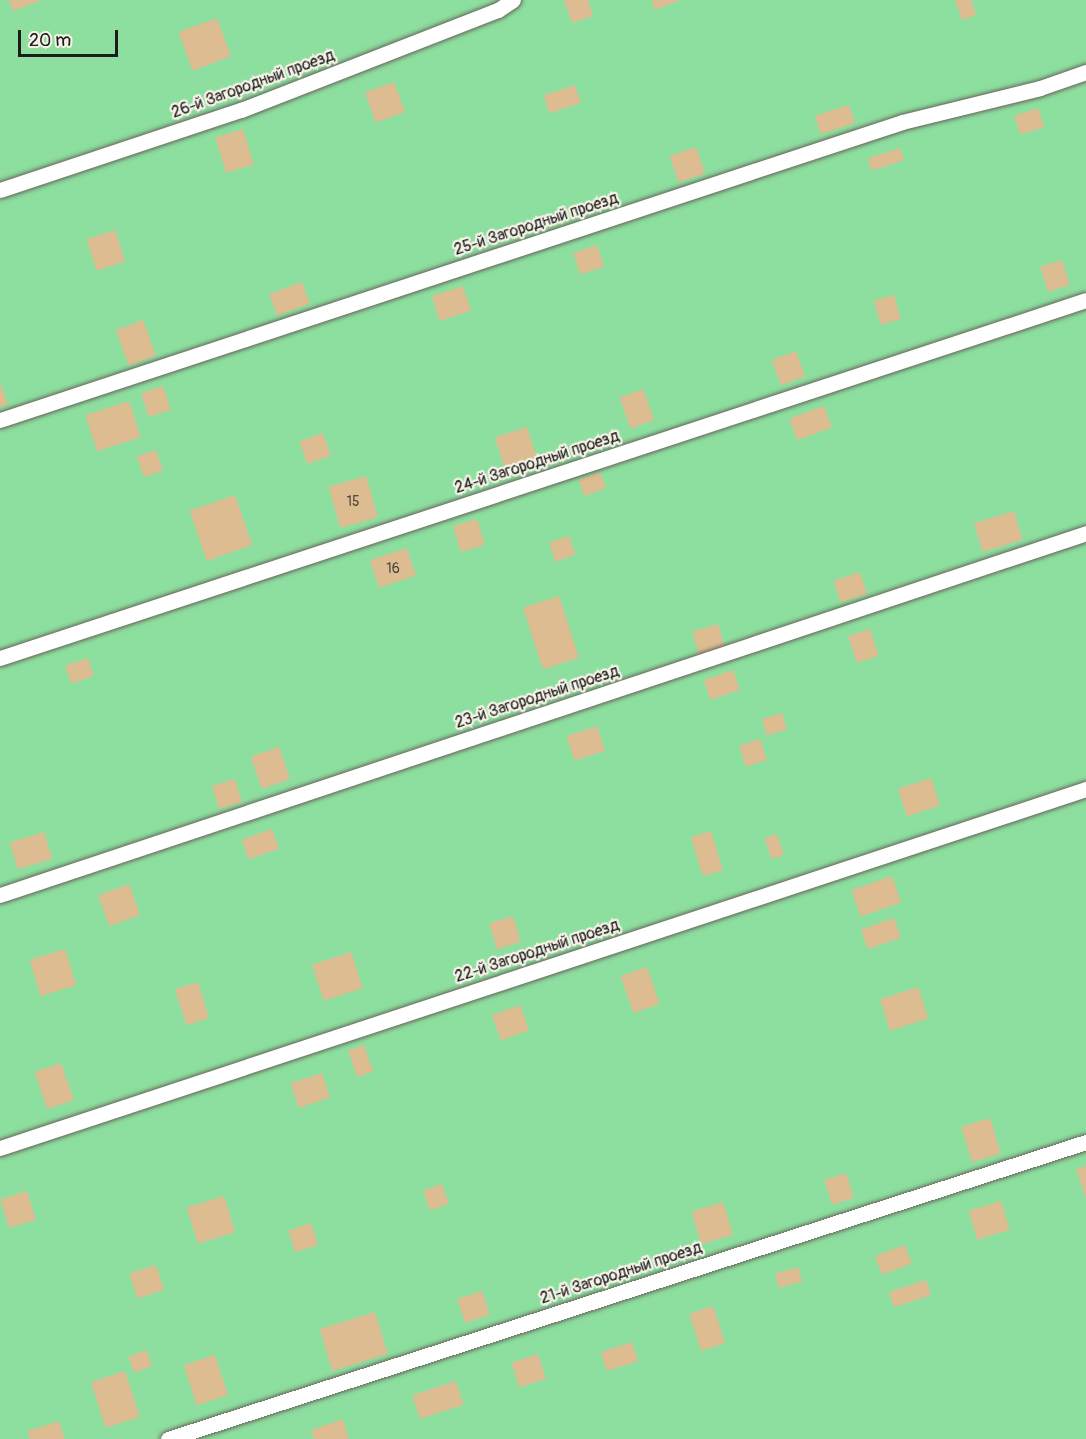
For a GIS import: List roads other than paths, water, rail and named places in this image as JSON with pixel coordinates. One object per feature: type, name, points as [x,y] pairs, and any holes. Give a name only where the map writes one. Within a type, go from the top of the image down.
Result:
[{"type":"lane","name":"26-й Загородный проезд","points":[[0,190],[241,110],[498,10],[513,0]]},
{"type":"lane","name":"25-й Загородный проезд","points":[[0,420],[902,122],[1040,88],[1086,72]]},
{"type":"lane","name":"24-й Загородный проезд","points":[[0,658],[1086,300]]},
{"type":"lane","name":"23-й Загородный проезд","points":[[0,895],[1086,533]]},
{"type":"lane","name":"22-й Загородный проезд","points":[[0,1148],[1086,789]]},
{"type":"lane","name":"21-й Загородный проезд","points":[[168,1439],[1086,1142]]}]
